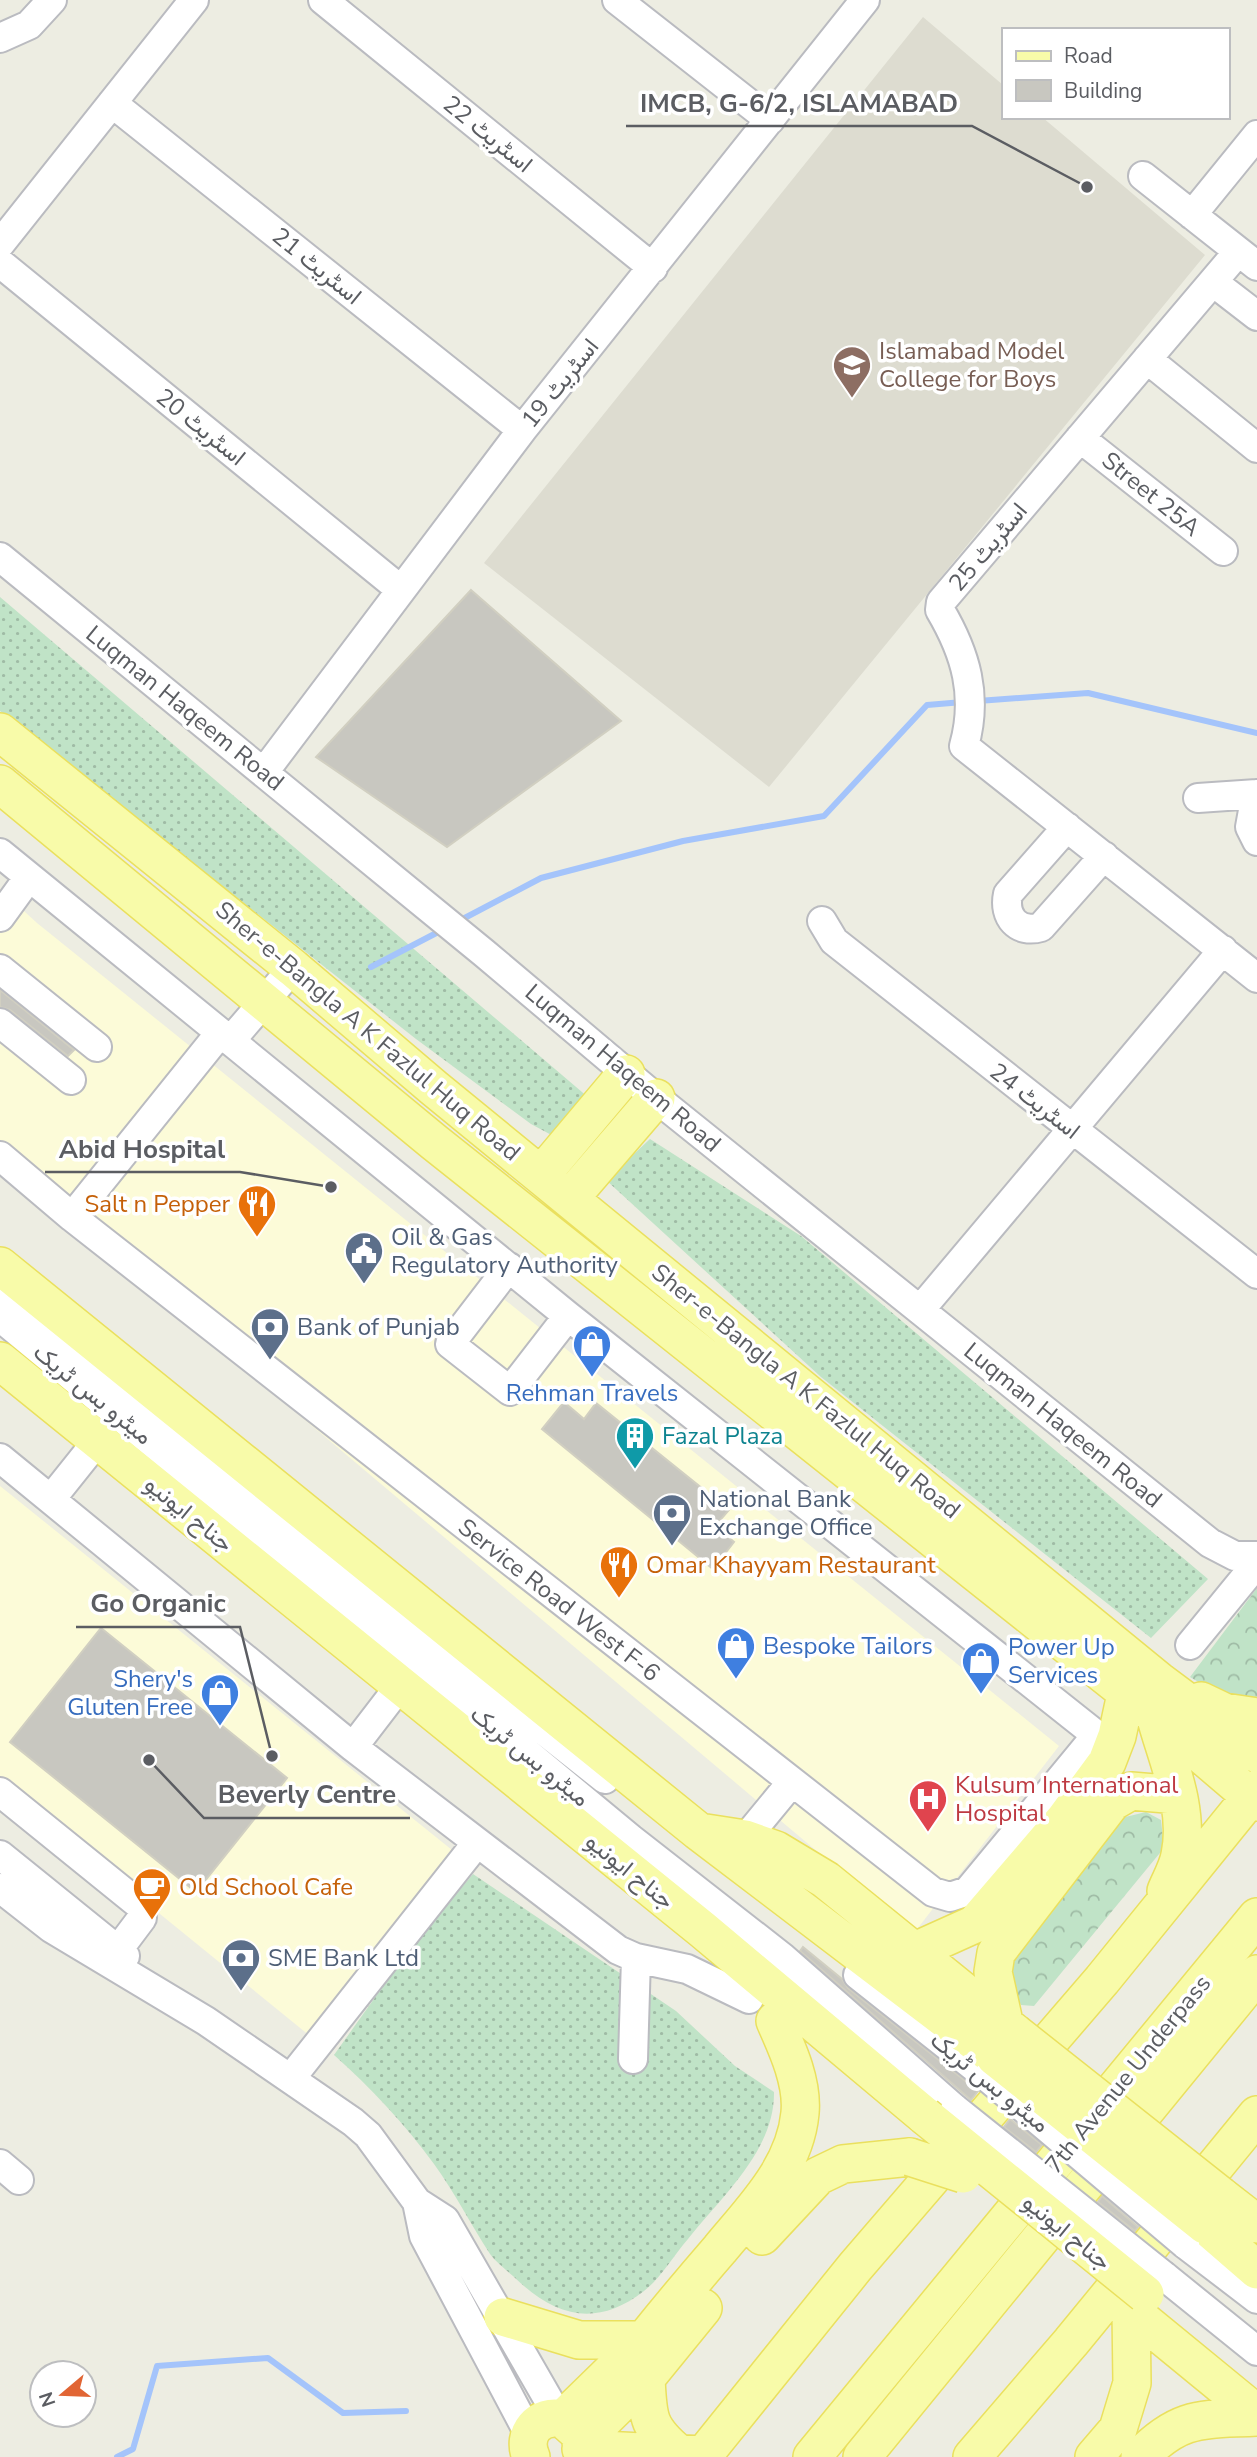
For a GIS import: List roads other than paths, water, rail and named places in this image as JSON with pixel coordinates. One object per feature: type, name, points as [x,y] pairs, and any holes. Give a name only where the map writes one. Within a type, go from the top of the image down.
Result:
[{"type":"main road","name":"Sher-e-Bangla A K Fazlul Huq Road","points":[[0,732],[571,1197],[1157,1698],[1255,1796]]},
{"type":"main road","name":"Sher-e-Bangla A K Fazlul Huq Road","points":[[0,784],[263,1004],[1126,1694],[1157,1698],[1257,1754]]},
{"type":"main road","points":[[542,1174],[626,1073]]},
{"type":"main road","points":[[571,1197],[656,1098]]},
{"type":"main road","points":[[0,1265],[698,1831],[1000,2048],[1226,2215],[1257,2270]]},
{"type":"main road","name":"جناح ایونیو","points":[[0,1361],[99,1439],[399,1687],[703,1930],[926,2129],[1257,2384]]},
{"type":"main road","points":[[915,1951],[975,1924],[1099,1776],[1108,1737],[1126,1694]]},
{"type":"main road","points":[[1156,1914],[1180,1856],[1182,1827],[1178,1795],[1157,1698],[1224,1713],[1257,1717]]},
{"type":"main road","points":[[1000,2048],[993,1972],[996,1953],[1112,1802],[1131,1791],[1178,1795]]},
{"type":"main road","points":[[695,2455],[1255,1796]]},
{"type":"main road","points":[[698,1831],[745,1839],[776,1850],[826,1880],[915,1951],[1000,2048]]},
{"type":"main road","name":"7th Avenue Underpass","points":[[812,2457],[1257,1917]]},
{"type":"main road","points":[[557,2444],[770,2190],[791,2149],[800,2113],[799,2092],[788,2050],[762,2010],[726,1972],[703,1930]]},
{"type":"main road","name":"7th Avenue Underpass","points":[[862,2457],[1257,1974]]},
{"type":"main road","points":[[762,2010],[926,2129],[962,2174],[1141,2297],[1257,2416]]},
{"type":"main road","points":[[972,2457],[1071,2342],[1257,2115]]},
{"type":"main road","points":[[557,2444],[646,2378],[744,2257],[818,2176],[926,2129]]},
{"type":"main road","points":[[1094,2457],[1118,2429],[1132,2383],[1141,2297]]},
{"type":"main road","points":[[503,2317],[579,2340],[644,2340]]},
{"type":"main road","points":[[646,2378],[648,2417],[652,2429],[695,2455]]},
{"type":"main road","points":[[1140,2457],[1157,2439],[1184,2423],[1257,2416]]},
{"type":"main road","points":[[557,2444],[695,2455]]},
{"type":"street","points":[[0,38],[29,25],[52,0]]},
{"type":"street","points":[[0,244],[194,0]]},
{"type":"street","name":"اسٹریٹ 22","points":[[323,0],[653,268]]},
{"type":"street","points":[[617,0],[770,120]]},
{"type":"street","name":"اسٹریٹ 19","points":[[264,772],[522,430],[864,0]]},
{"type":"street","name":"اسٹریٹ 21","points":[[112,103],[522,430]]},
{"type":"street","points":[[1192,215],[1257,135]]},
{"type":"street","points":[[1143,176],[1248,259]]},
{"type":"street","name":"اسٹریٹ 25","points":[[1248,259],[1213,282],[941,602],[940,610],[957,639],[966,670],[972,716],[964,746],[1257,978]]},
{"type":"street","name":"اسٹریٹ 20","points":[[0,263],[401,590]]},
{"type":"street","points":[[1213,282],[1257,316]]},
{"type":"street","points":[[1147,359],[1257,448]]},
{"type":"street","name":"Street 25A","points":[[1080,438],[1223,551]]},
{"type":"street","name":"Luqman Haqeem Road","points":[[0,557],[485,953],[656,1098],[1210,1543],[1235,1556],[1257,1556]]},
{"type":"street","points":[[1198,798],[1257,794],[1250,827],[1257,841]]},
{"type":"street","points":[[1067,827],[1008,894],[1005,908],[1010,918],[1020,927],[1031,930],[1041,927],[1104,856]]},
{"type":"street","points":[[0,853],[568,1316],[1108,1737]]},
{"type":"street","points":[[0,917],[29,877]]},
{"type":"street","name":"اسٹریٹ 24","points":[[822,921],[834,942],[1257,1274]]},
{"type":"street","points":[[920,1310],[1223,950]]},
{"type":"street","points":[[72,1217],[226,1037],[263,1004],[293,968]]},
{"type":"street","points":[[0,969],[97,1048]]},
{"type":"street","points":[[0,1023],[71,1080]]},
{"type":"street","name":"Service Road West F-6","points":[[0,1156],[72,1217],[933,1892],[958,1896],[968,1891],[1080,1754],[1108,1737]]},
{"type":"street","points":[[509,1267],[450,1344],[510,1391],[568,1316]]},
{"type":"street","name":"میٹرو بس ٹریک","points":[[0,1290],[379,1600],[1000,2048]]},
{"type":"street","name":"میٹرو بس ٹریک","points":[[0,1317],[631,1839],[782,1957],[926,2129]]},
{"type":"street","points":[[51,1499],[99,1439]]},
{"type":"street","points":[[0,1458],[353,1747],[618,1950],[635,1958],[687,1969],[762,2010]]},
{"type":"street","points":[[1190,1645],[1257,1563]]},
{"type":"street","points":[[353,1747],[399,1687]]},
{"type":"street","points":[[745,1839],[791,1783]]},
{"type":"street","points":[[0,1792],[141,1906],[142,1918],[118,1950]]},
{"type":"street","points":[[291,2078],[477,1844]]},
{"type":"street","points":[[0,1855],[206,2021]]},
{"type":"street","points":[[0,1888],[51,1928],[206,2021],[291,2078],[368,2135],[417,2202],[445,2220],[503,2317],[557,2444]]},
{"type":"street","points":[[633,2059],[635,1958]]},
{"type":"street","points":[[417,2202],[424,2236],[557,2444]]},
{"type":"street","points":[[1226,2215],[1257,2299]]},
{"type":"street","points":[[1141,2297],[1257,2351]]},
{"type":"waterway","points":[[978,701],[1088,693],[1257,733]]},
{"type":"waterway","points":[[457,922],[541,878],[683,841],[824,816],[927,705],[963,702]]},
{"type":"waterway","points":[[371,967],[444,929]]},
{"type":"waterway","points":[[117,2457],[133,2449],[157,2366],[268,2358],[343,2413],[406,2411]]},
{"type":"place","name":"IMCB, G-6/2, ISLAMABAD","points":[[1087,187]]},
{"type":"place","name":"Islamabad Model College for Boys","points":[[852,399]]},
{"type":"place","name":"Abid Hospital","points":[[331,1187]]},
{"type":"place","name":"Salt n Pepper","points":[[257,1238]]},
{"type":"place","name":"Oil & Gas Regulatory Authority","points":[[364,1285]]},
{"type":"place","name":"Bank of Punjab","points":[[270,1361]]},
{"type":"place","name":"Rehman Travels","points":[[592,1378]]},
{"type":"place","name":"Fazal Plaza","points":[[635,1470]]},
{"type":"place","name":"National Bank Exchange Office","points":[[672,1547]]},
{"type":"place","name":"Omar Khayyam Restaurant","points":[[619,1599]]},
{"type":"place","name":"Bespoke Tailors","points":[[736,1680]]},
{"type":"place","name":"Power Up Services","points":[[981,1695]]},
{"type":"place","name":"Shery's Gluten Free","points":[[220,1727]]},
{"type":"place","name":"Go Organic","points":[[272,1756]]},
{"type":"place","name":"Beverly Centre","points":[[149,1760]]},
{"type":"place","name":"Kulsum International Hospital","points":[[928,1833]]},
{"type":"place","name":"Old School Cafe","points":[[152,1921]]},
{"type":"place","name":"SME Bank Ltd","points":[[241,1992]]}]
